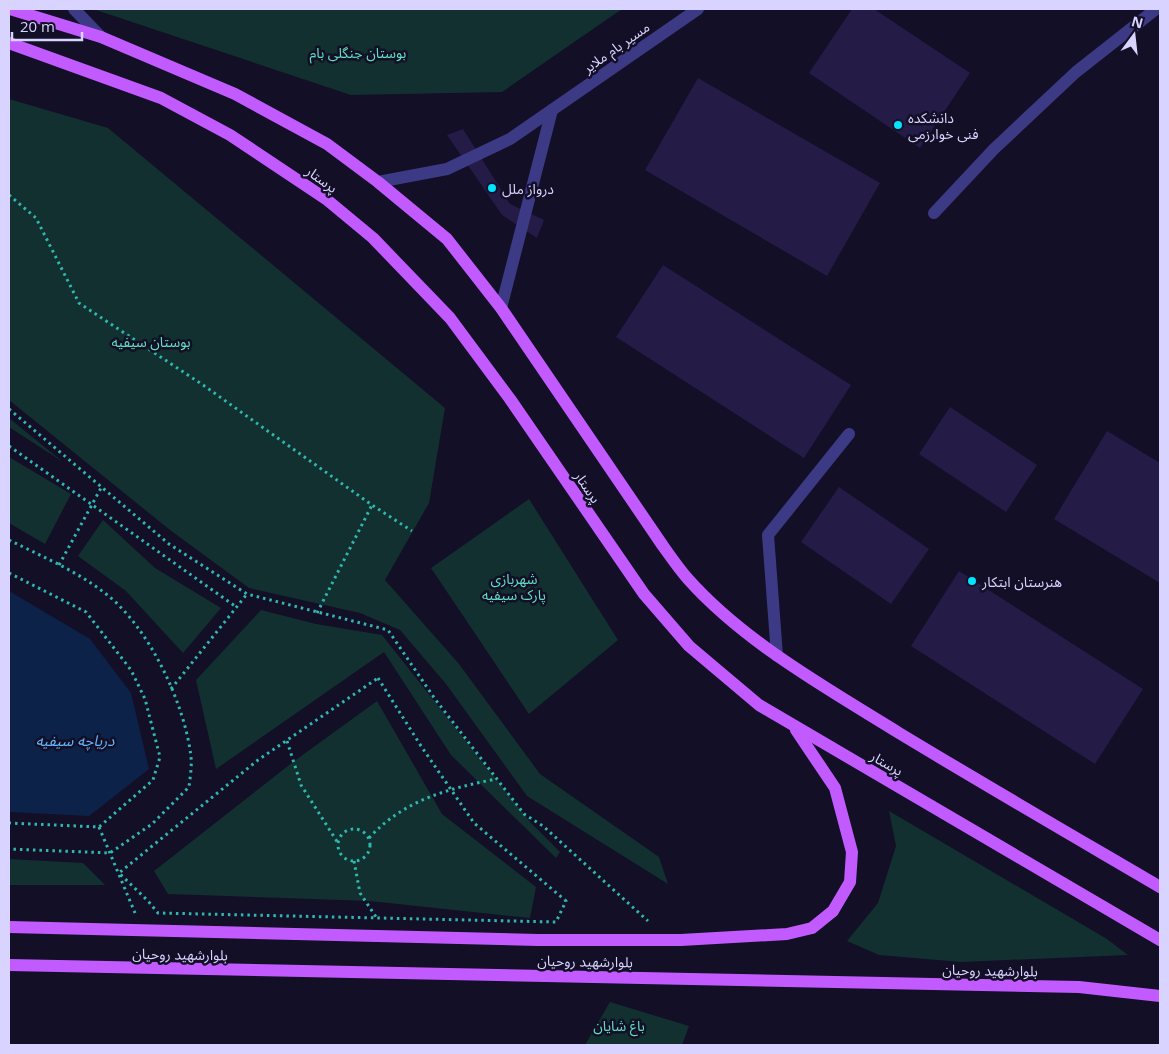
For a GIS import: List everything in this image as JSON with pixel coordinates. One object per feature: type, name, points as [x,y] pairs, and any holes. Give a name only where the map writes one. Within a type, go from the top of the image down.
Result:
[{"type":"main road","points":[[10,9],[101,37],[235,94],[327,144],[378,182],[447,239],[501,308],[663,546],[689,579],[717,607],[776,656],[918,744],[1160,887]]},
{"type":"main road","name":"پرستار","points":[[9,43],[161,98],[230,135],[326,199],[373,238],[450,318],[510,399],[644,594],[689,646],[759,705],[1160,940]]},
{"type":"main road","name":"بلوارشهید روحیان","points":[[9,927],[538,940],[669,940],[755,937],[787,934],[812,928],[833,911],[850,882],[852,852],[835,788],[791,724]]},
{"type":"main road","name":"بلوارشهید روحیان","points":[[9,965],[1079,987],[1160,996]]},
{"type":"street","points":[[74,9],[101,37]]},
{"type":"street","name":"مسیر بام ملایر","points":[[378,182],[447,169],[510,140],[698,9]]},
{"type":"street","points":[[934,213],[994,149],[1076,72],[1156,9]]},
{"type":"street","points":[[501,308],[552,110]]},
{"type":"street","points":[[776,656],[768,535],[849,434]]},
{"type":"path","points":[[9,194],[36,218],[79,303],[203,385],[372,505],[412,531]]},
{"type":"path","points":[[9,410],[169,544],[247,594],[388,630],[435,699],[524,814],[543,826],[669,940]]},
{"type":"path","points":[[9,446],[235,606]]},
{"type":"path","points":[[59,565],[91,504],[102,488]]},
{"type":"path","points":[[317,613],[372,505]]},
{"type":"path","points":[[9,540],[59,565],[106,594],[134,621],[152,650],[171,689],[186,728],[192,759],[189,787],[152,824],[110,854],[9,849]]},
{"type":"path","points":[[9,573],[86,612],[131,670],[145,699],[160,757],[153,780],[99,827],[9,822]]},
{"type":"path","points":[[171,689],[235,606],[247,594]]},
{"type":"path","points":[[378,678],[474,823],[566,901],[556,922],[158,913],[119,874],[258,760],[378,678]]},
{"type":"path","points":[[287,741],[301,785],[338,843]]},
{"type":"path","points":[[369,838],[385,820],[416,802],[450,788],[496,779]]},
{"type":"path","points":[[99,827],[142,930]]},
{"type":"path","points":[[351,829],[361,831],[369,838],[370,848],[368,853],[360,860],[354,861],[344,858],[338,849],[338,843],[342,834],[351,829]]},
{"type":"path","points":[[354,861],[360,893],[376,918]]},
{"type":"green space","name":"بوستان جنگلی بام","points":[[93,9],[622,9],[502,92],[351,95]]},
{"type":"green space","name":"بوستان سیفیه","points":[[9,99],[108,128],[445,408],[429,503],[385,580],[459,664],[540,774],[659,857],[668,884],[527,796],[446,684],[400,630],[360,613],[249,588],[170,530],[9,400]]},
{"type":"green space","points":[[9,418],[63,462],[9,427]]},
{"type":"green space","points":[[9,457],[71,494],[45,544],[9,523]]},
{"type":"green space","name":"شهربازی پارک سیفیه","points":[[529,499],[618,640],[529,714],[431,568]]},
{"type":"green space","points":[[103,520],[155,568],[221,608],[183,653],[126,591],[78,556]]},
{"type":"green space","points":[[261,610],[316,624],[382,635],[531,823],[560,852],[556,858],[451,755],[384,652],[216,769],[196,680]]},
{"type":"green space","points":[[377,701],[442,814],[536,887],[530,918],[370,901],[168,894],[154,871],[293,762]]},
{"type":"green space","points":[[889,811],[1107,939],[1128,955],[961,962],[879,955],[847,941],[878,903],[896,846]]},
{"type":"green space","points":[[9,859],[83,863],[105,885],[9,885]]},
{"type":"green space","name":"باغ شایان","points":[[610,1002],[689,1026],[682,1045],[585,1045]]},
{"type":"water","name":"دریاچه سیفیه","points":[[9,591],[90,639],[131,693],[149,769],[89,816],[9,812]]},
{"type":"building","points":[[852,9],[874,9],[970,73],[920,148],[809,73]]},
{"type":"building","points":[[698,78],[880,183],[827,276],[645,170]]},
{"type":"building","name":"درواز ملل","points":[[463,129],[510,204],[544,220],[537,238],[502,215],[447,135]]},
{"type":"building","points":[[663,265],[851,385],[804,458],[616,337]]},
{"type":"building","points":[[950,407],[1037,465],[1006,512],[919,454]]},
{"type":"building","points":[[1107,431],[1160,463],[1160,583],[1054,519]]},
{"type":"building","points":[[839,487],[929,549],[891,604],[801,542]]},
{"type":"building","points":[[959,571],[1143,689],[1095,764],[911,646]]},
{"type":"place","name":"دانشکده فنی خوارزمی","points":[[898,125]]},
{"type":"place","name":"درواز ملل","points":[[492,188]]},
{"type":"place","name":"هنرستان ابتکار","points":[[972,581]]}]
